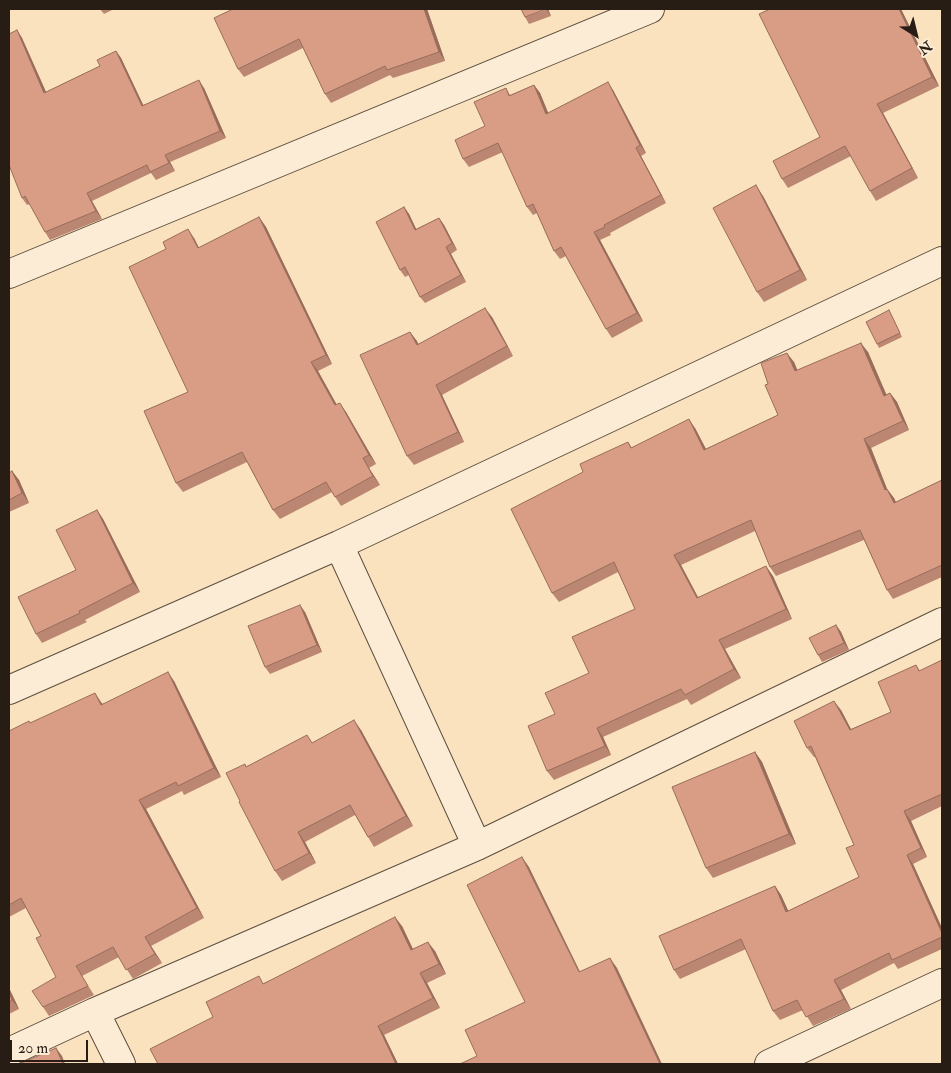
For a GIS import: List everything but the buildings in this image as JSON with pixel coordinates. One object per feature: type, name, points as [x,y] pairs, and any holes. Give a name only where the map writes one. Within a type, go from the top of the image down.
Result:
[{"type":"street","points":[[9,274],[650,9]]},
{"type":"street","points":[[9,690],[338,545],[942,261]]},
{"type":"street","points":[[338,545],[477,846]]},
{"type":"street","points":[[9,1052],[94,1012],[477,846],[942,622]]},
{"type":"street","points":[[769,1064],[942,983]]},
{"type":"street","points":[[94,1012],[121,1064]]}]
